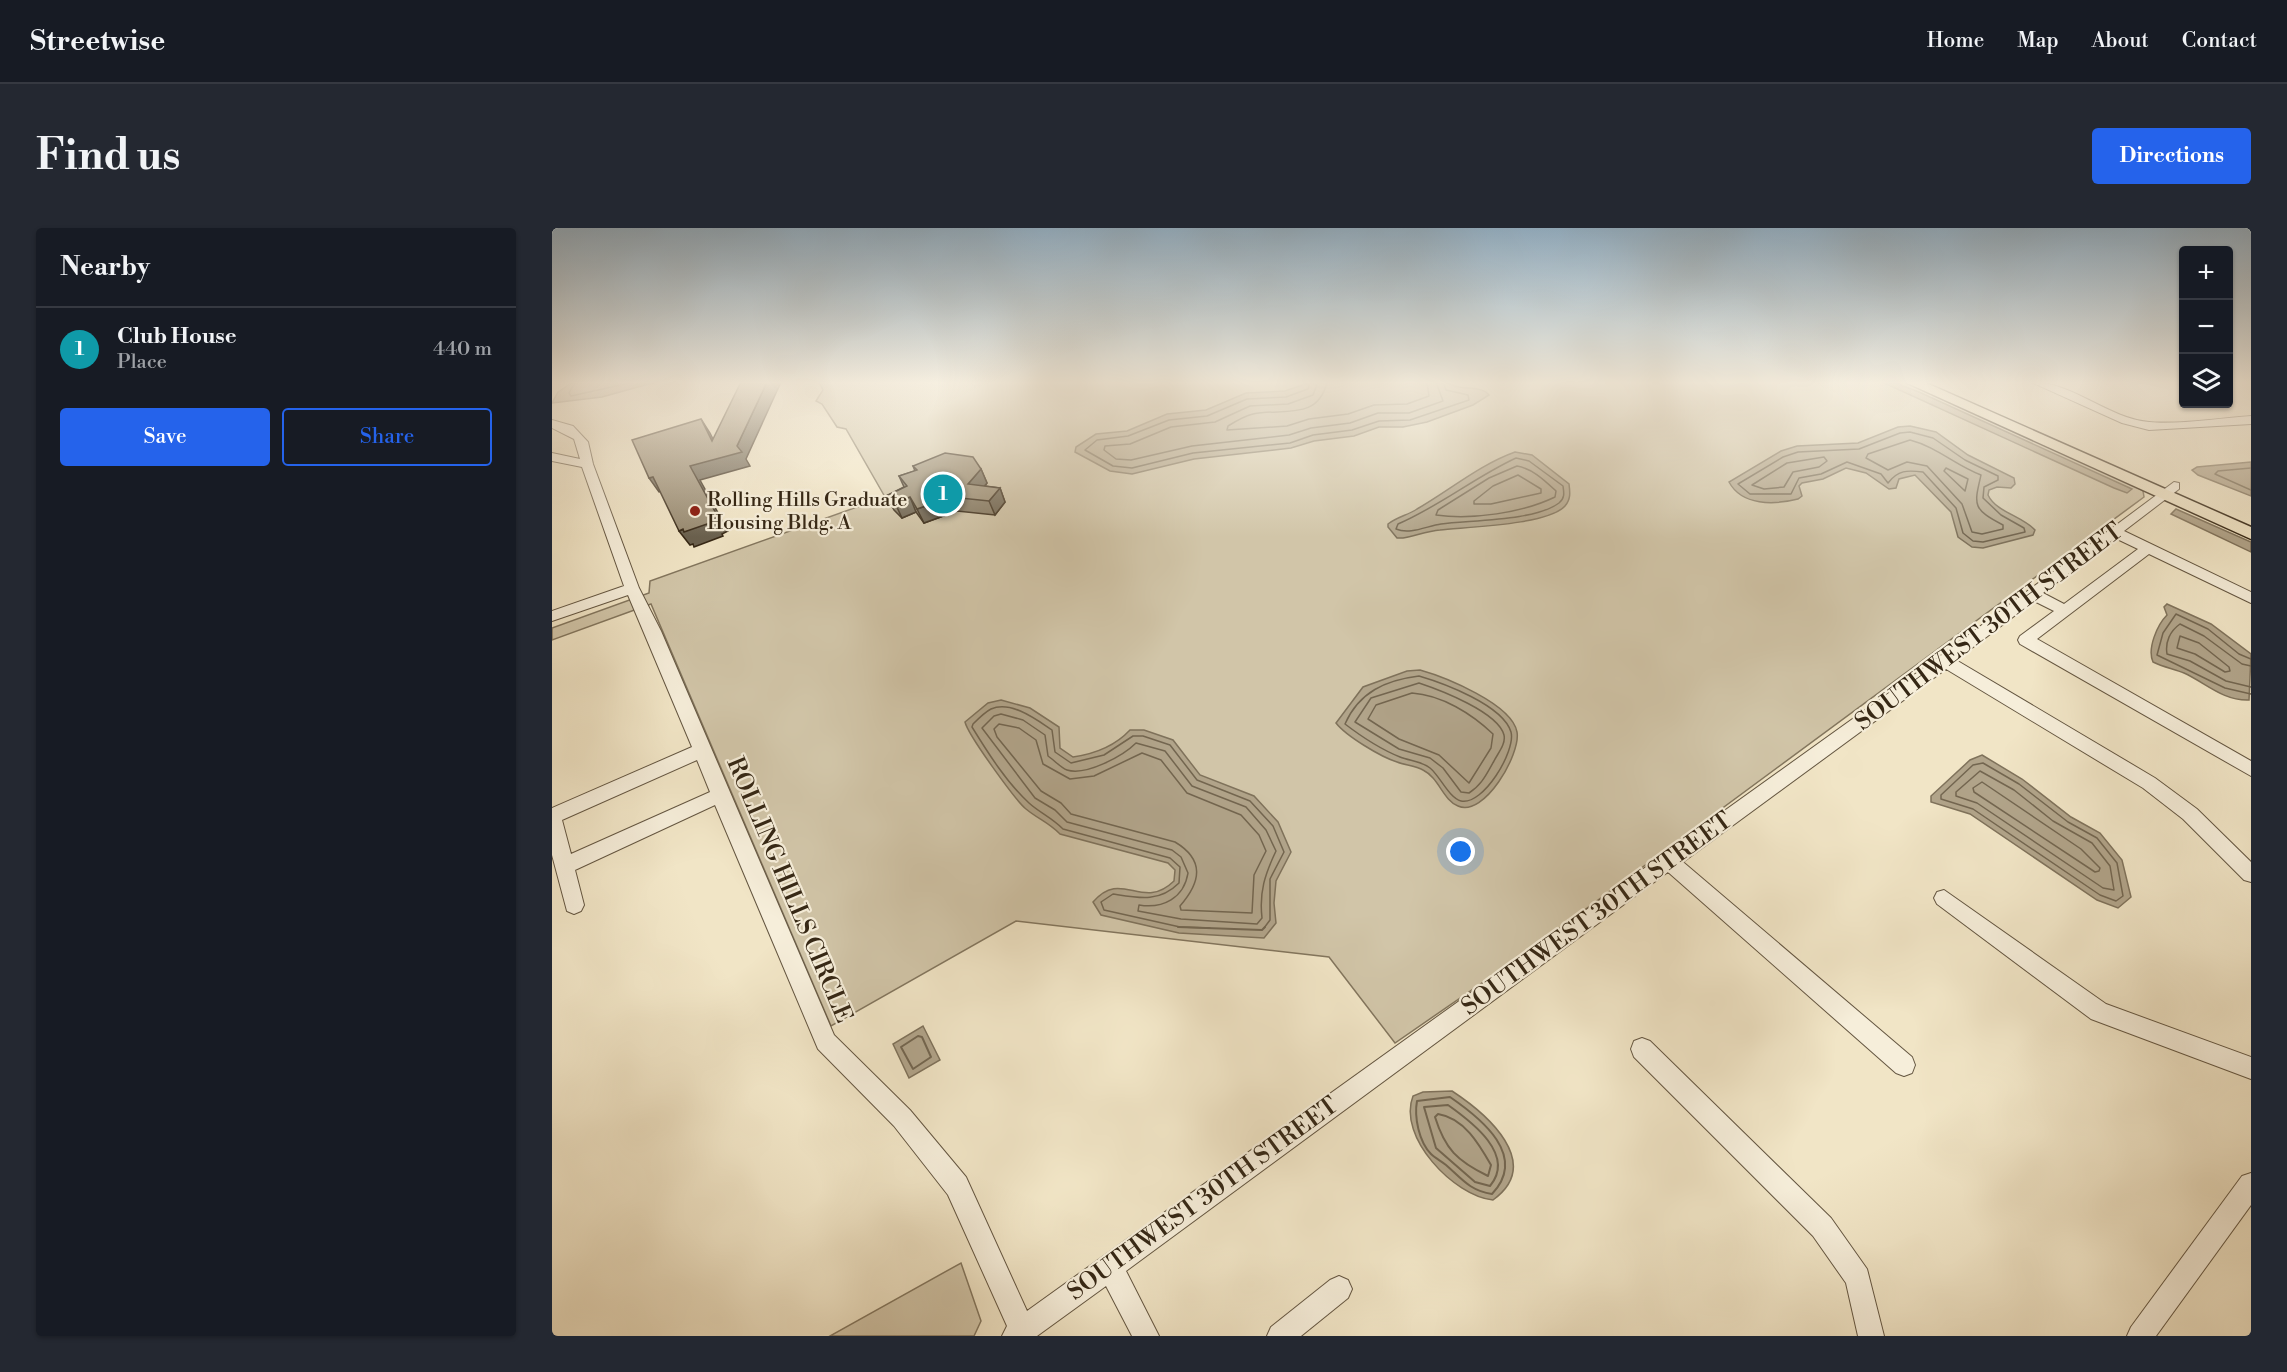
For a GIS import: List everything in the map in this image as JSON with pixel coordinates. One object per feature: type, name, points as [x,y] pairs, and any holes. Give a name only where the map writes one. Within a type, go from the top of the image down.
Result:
[{"type":"main road","points":[[2035,434],[2168,490],[2251,520]]},
{"type":"main road","points":[[2049,434],[2168,490],[2251,534]]},
{"type":"street","points":[[552,456],[569,451],[581,439],[576,434]]},
{"type":"street","name":"ROLLING HILLS CIRCLE","points":[[581,439],[587,464],[632,588],[657,640],[720,795],[826,1042],[902,1118],[957,1186],[1019,1333]]},
{"type":"street","points":[[552,456],[587,464]]},
{"type":"street","name":"SOUTHWEST 30TH STREET","points":[[1019,1333],[1945,661],[2168,490]]},
{"type":"street","points":[[2115,532],[2251,598]]},
{"type":"street","points":[[2148,548],[2026,640],[2251,768]]},
{"type":"street","points":[[552,616],[632,588]]},
{"type":"street","points":[[2029,597],[2061,615]]},
{"type":"street","points":[[1945,661],[2149,783],[2190,814],[2251,875]]},
{"type":"street","points":[[574,905],[552,817],[702,750]]},
{"type":"street","points":[[564,866],[720,795]]},
{"type":"street","points":[[1670,862],[1904,1065]]},
{"type":"street","points":[[1944,898],[2099,1012],[2251,1068]]},
{"type":"street","points":[[1642,1049],[1822,1227],[1858,1278],[1871,1336]]},
{"type":"street","points":[[2140,1336],[2251,1185]]},
{"type":"street","points":[[1110,1266],[1146,1336]]},
{"type":"street","points":[[1280,1336],[1338,1289]]},
{"type":"shaded area","points":[[849,434],[2021,434],[2136,485],[2143,491],[2144,497],[1537,945],[1395,1043],[1329,957],[1016,921],[831,1026],[651,604],[552,640],[552,628],[649,593],[650,581],[885,497]]},
{"type":"shaded area","points":[[961,1263],[981,1321],[974,1336],[830,1336]]},
{"type":"water","points":[[1096,434],[1360,434],[1314,441],[1291,448],[1194,459],[1132,474],[1110,471],[1075,452],[1076,447]]},
{"type":"water","points":[[1881,434],[1938,434],[1968,455],[2014,478],[2015,484],[2011,488],[1997,487],[1989,490],[1988,495],[1997,506],[2030,525],[2035,530],[2033,535],[1983,548],[1972,547],[1958,537],[1951,512],[1915,475],[1899,479],[1896,488],[1889,489],[1866,473],[1846,468],[1823,479],[1802,483],[1799,486],[1802,496],[1798,499],[1769,503],[1750,500],[1742,496],[1729,482],[1781,451],[1797,446],[1858,443]]},
{"type":"water","points":[[1995,434],[2011,434],[2132,489],[2127,493]]},
{"type":"water","points":[[1515,452],[1532,455],[1569,484],[1570,493],[1565,506],[1556,512],[1525,521],[1435,531],[1403,538],[1397,538],[1388,527],[1391,522],[1414,511],[1477,471]]},
{"type":"water","points":[[2251,462],[2251,496],[2198,475],[2192,470],[2197,467]]},
{"type":"water","points":[[2176,509],[2251,542],[2251,552],[2171,514]]},
{"type":"water","points":[[2167,604],[2211,624],[2251,654],[2249,700],[2223,695],[2184,673],[2153,662],[2152,644],[2167,615],[2164,607]]},
{"type":"water","points":[[1420,670],[1460,685],[1491,702],[1503,711],[1517,732],[1517,742],[1507,768],[1499,782],[1479,803],[1468,807],[1458,806],[1448,799],[1433,778],[1423,770],[1373,751],[1355,740],[1336,723],[1363,687],[1407,671]]},
{"type":"water","points":[[1001,700],[1030,708],[1059,727],[1060,748],[1073,757],[1104,748],[1118,741],[1130,730],[1144,730],[1173,740],[1200,775],[1254,796],[1278,822],[1291,852],[1276,881],[1274,903],[1276,923],[1264,938],[1179,933],[1101,915],[1093,902],[1103,893],[1113,889],[1123,889],[1152,893],[1174,881],[1175,870],[1168,863],[1060,834],[1026,809],[974,740],[965,722],[988,703]]},
{"type":"water","points":[[1982,755],[2022,779],[2071,817],[2100,833],[2122,860],[2131,897],[2118,908],[2097,900],[1970,814],[1931,802],[1931,796],[1970,760]]},
{"type":"water","points":[[923,1026],[940,1060],[909,1078],[893,1044]]},
{"type":"water","points":[[1452,1091],[1494,1126],[1505,1140],[1512,1155],[1513,1171],[1507,1186],[1493,1200],[1462,1188],[1446,1176],[1432,1162],[1413,1129],[1410,1112],[1413,1096],[1423,1092]]},
{"type":"building","points":[[653,434],[708,434],[712,441],[716,434],[743,434],[737,446],[742,452],[690,466],[718,517],[711,520],[713,522],[684,532],[683,529],[679,531],[653,477],[649,478],[632,440]]},
{"type":"building","points":[[945,453],[973,457],[981,469],[968,484],[1000,488],[989,501],[951,497],[917,509],[910,497],[895,503],[886,496],[907,486],[899,476],[917,470],[913,466]]},
{"type":"place","name":"Club House","points":[[943,494]]},
{"type":"place","name":"Rolling Hills Graduate Housing Bldg. A","points":[[695,511]]}]
